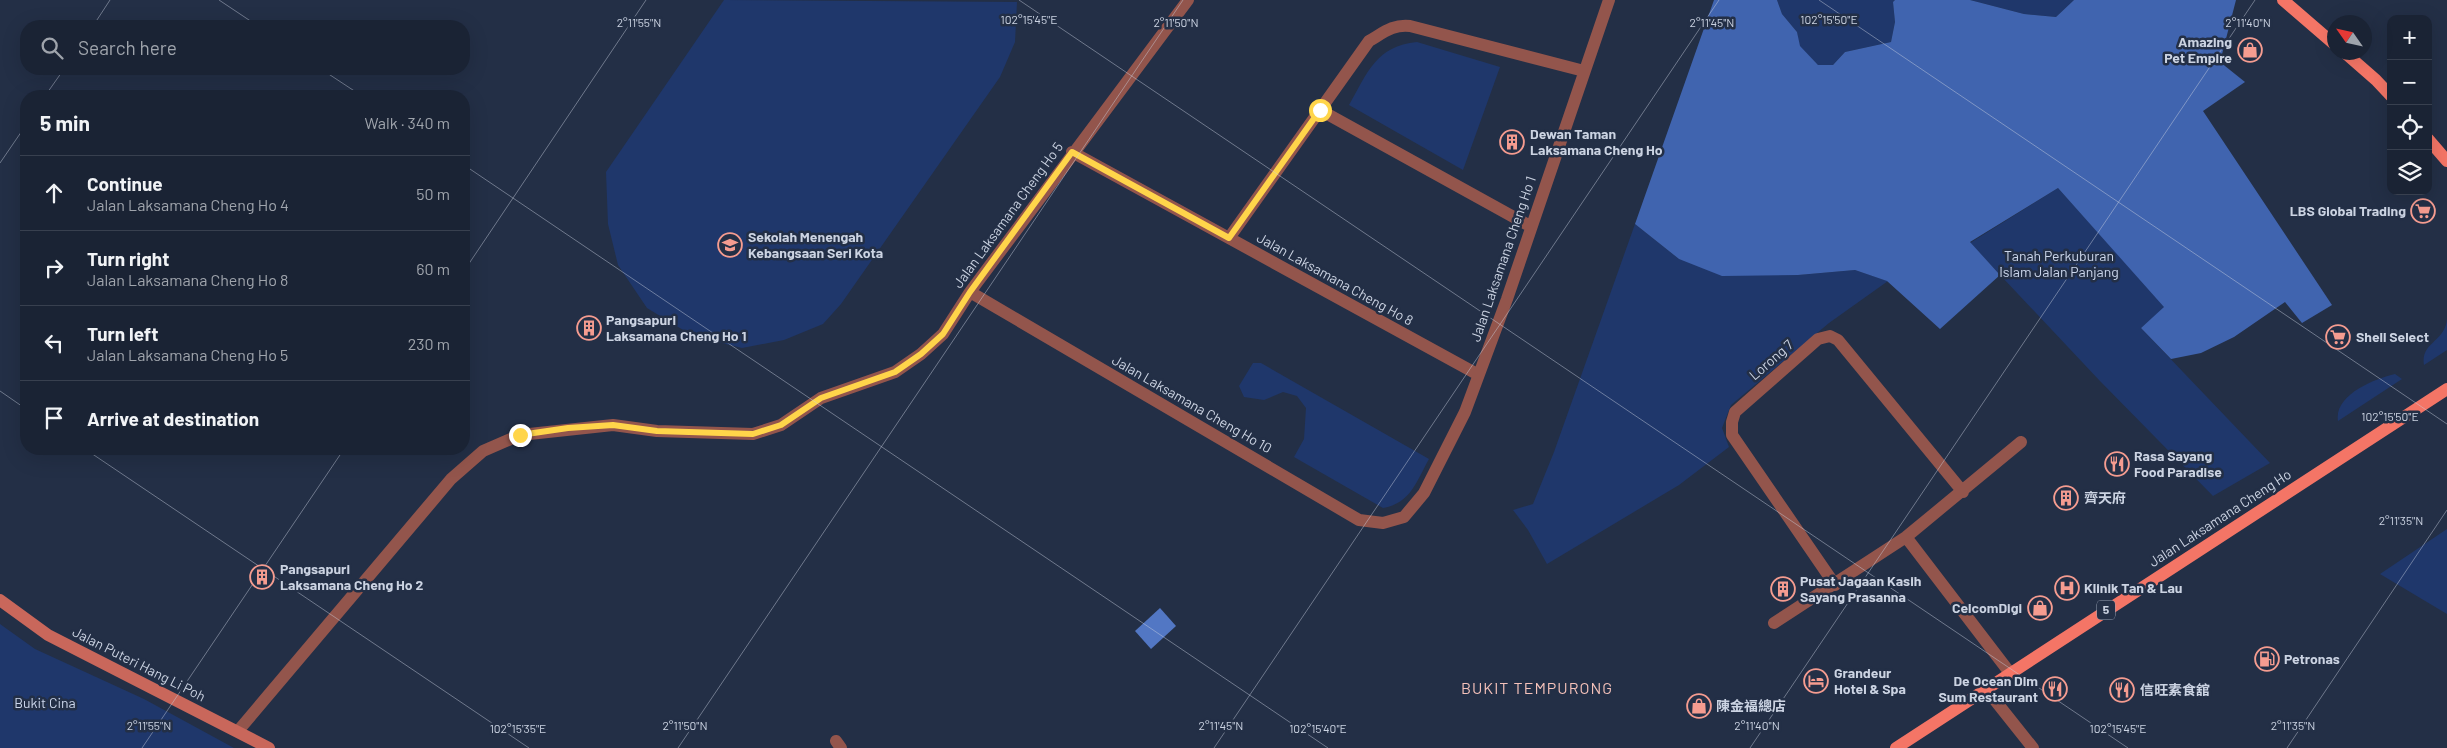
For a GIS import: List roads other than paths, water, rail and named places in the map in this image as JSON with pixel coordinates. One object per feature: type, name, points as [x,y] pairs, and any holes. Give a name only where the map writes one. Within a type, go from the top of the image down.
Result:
[{"type":"main road","points":[[2283,0],[2327,38]]},
{"type":"main road","points":[[2353,60],[2387,92]]},
{"type":"main road","points":[[2432,144],[2447,162]]},
{"type":"main road","name":"Jalan Laksamana Cheng Ho","points":[[1896,748],[2447,390]]},
{"type":"street","name":"Jalan Laksamana Cheng Ho 5","points":[[238,731],[427,506],[451,479],[483,451],[520,435],[568,428],[613,425],[657,431],[753,434],[781,425],[821,398],[895,372],[921,354],[943,334],[970,292],[1072,152],[1188,0]]},
{"type":"street","name":"Jalan Laksamana Cheng Ho 1","points":[[1404,517],[1424,493],[1464,412],[1507,298],[1608,0]]},
{"type":"street","points":[[1229,238],[1369,42],[1399,25],[1584,71]]},
{"type":"street","points":[[1320,110],[1530,226]]},
{"type":"street","name":"Jalan Laksamana Cheng Ho 8","points":[[1072,152],[1478,374]]},
{"type":"street","name":"Jalan Laksamana Cheng Ho 10","points":[[970,292],[1359,520],[1382,523],[1404,517]]},
{"type":"street","name":"Lorong 7","points":[[1835,585],[1732,435],[1732,422],[1735,412],[1818,340],[1830,336],[1838,340],[1963,492]]},
{"type":"street","points":[[1774,623],[1906,537],[1963,492],[2021,442]]},
{"type":"street","points":[[1906,537],[2010,673]]},
{"type":"street","name":"Jalan Puteri Hang Li Poh","points":[[0,600],[48,635],[268,748]]},
{"type":"street","points":[[1986,689],[2033,748]]},
{"type":"place","name":"Amazing Pet Empire","points":[[2250,50]]},
{"type":"place","name":"Dewan Taman Laksamana Cheng Ho","points":[[1512,142]]},
{"type":"place","name":"LBS Global Trading","points":[[2423,211]]},
{"type":"place","name":"Sekolah Menengah Kebangsaan Seri Kota","points":[[730,245]]},
{"type":"place","name":"Pangsapuri Laksamana Cheng Ho 1","points":[[589,328]]},
{"type":"place","name":"Shell Select","points":[[2338,337]]},
{"type":"place","name":"Rasa Sayang Food Paradise","points":[[2117,464]]},
{"type":"place","name":"齊天府","points":[[2066,498]]},
{"type":"place","name":"Pangsapuri Laksamana Cheng Ho 2","points":[[262,577]]},
{"type":"place","name":"Klinik Tan & Lau","points":[[2067,588]]},
{"type":"place","name":"Pusat Jagaan Kasih Sayang Prasanna","points":[[1783,589]]},
{"type":"place","name":"CelcomDigi","points":[[2040,608]]},
{"type":"place","name":"Petronas","points":[[2267,659]]},
{"type":"place","name":"Grandeur Hotel & Spa","points":[[1816,681]]},
{"type":"place","name":"De Ocean Dim Sum Restaurant","points":[[2055,689]]},
{"type":"place","name":"信旺素食舘","points":[[2122,690]]},
{"type":"place","name":"陳金福總店","points":[[1699,706]]},
{"type":"district","name":"BUKIT TEMPURONG","points":[[1537,688]]},
{"type":"park label","name":"Tanah Perkuburan Islam Jalan Panjang","points":[[2059,264]]},
{"type":"park label","name":"Bukit Cina","points":[[45,703]]}]
